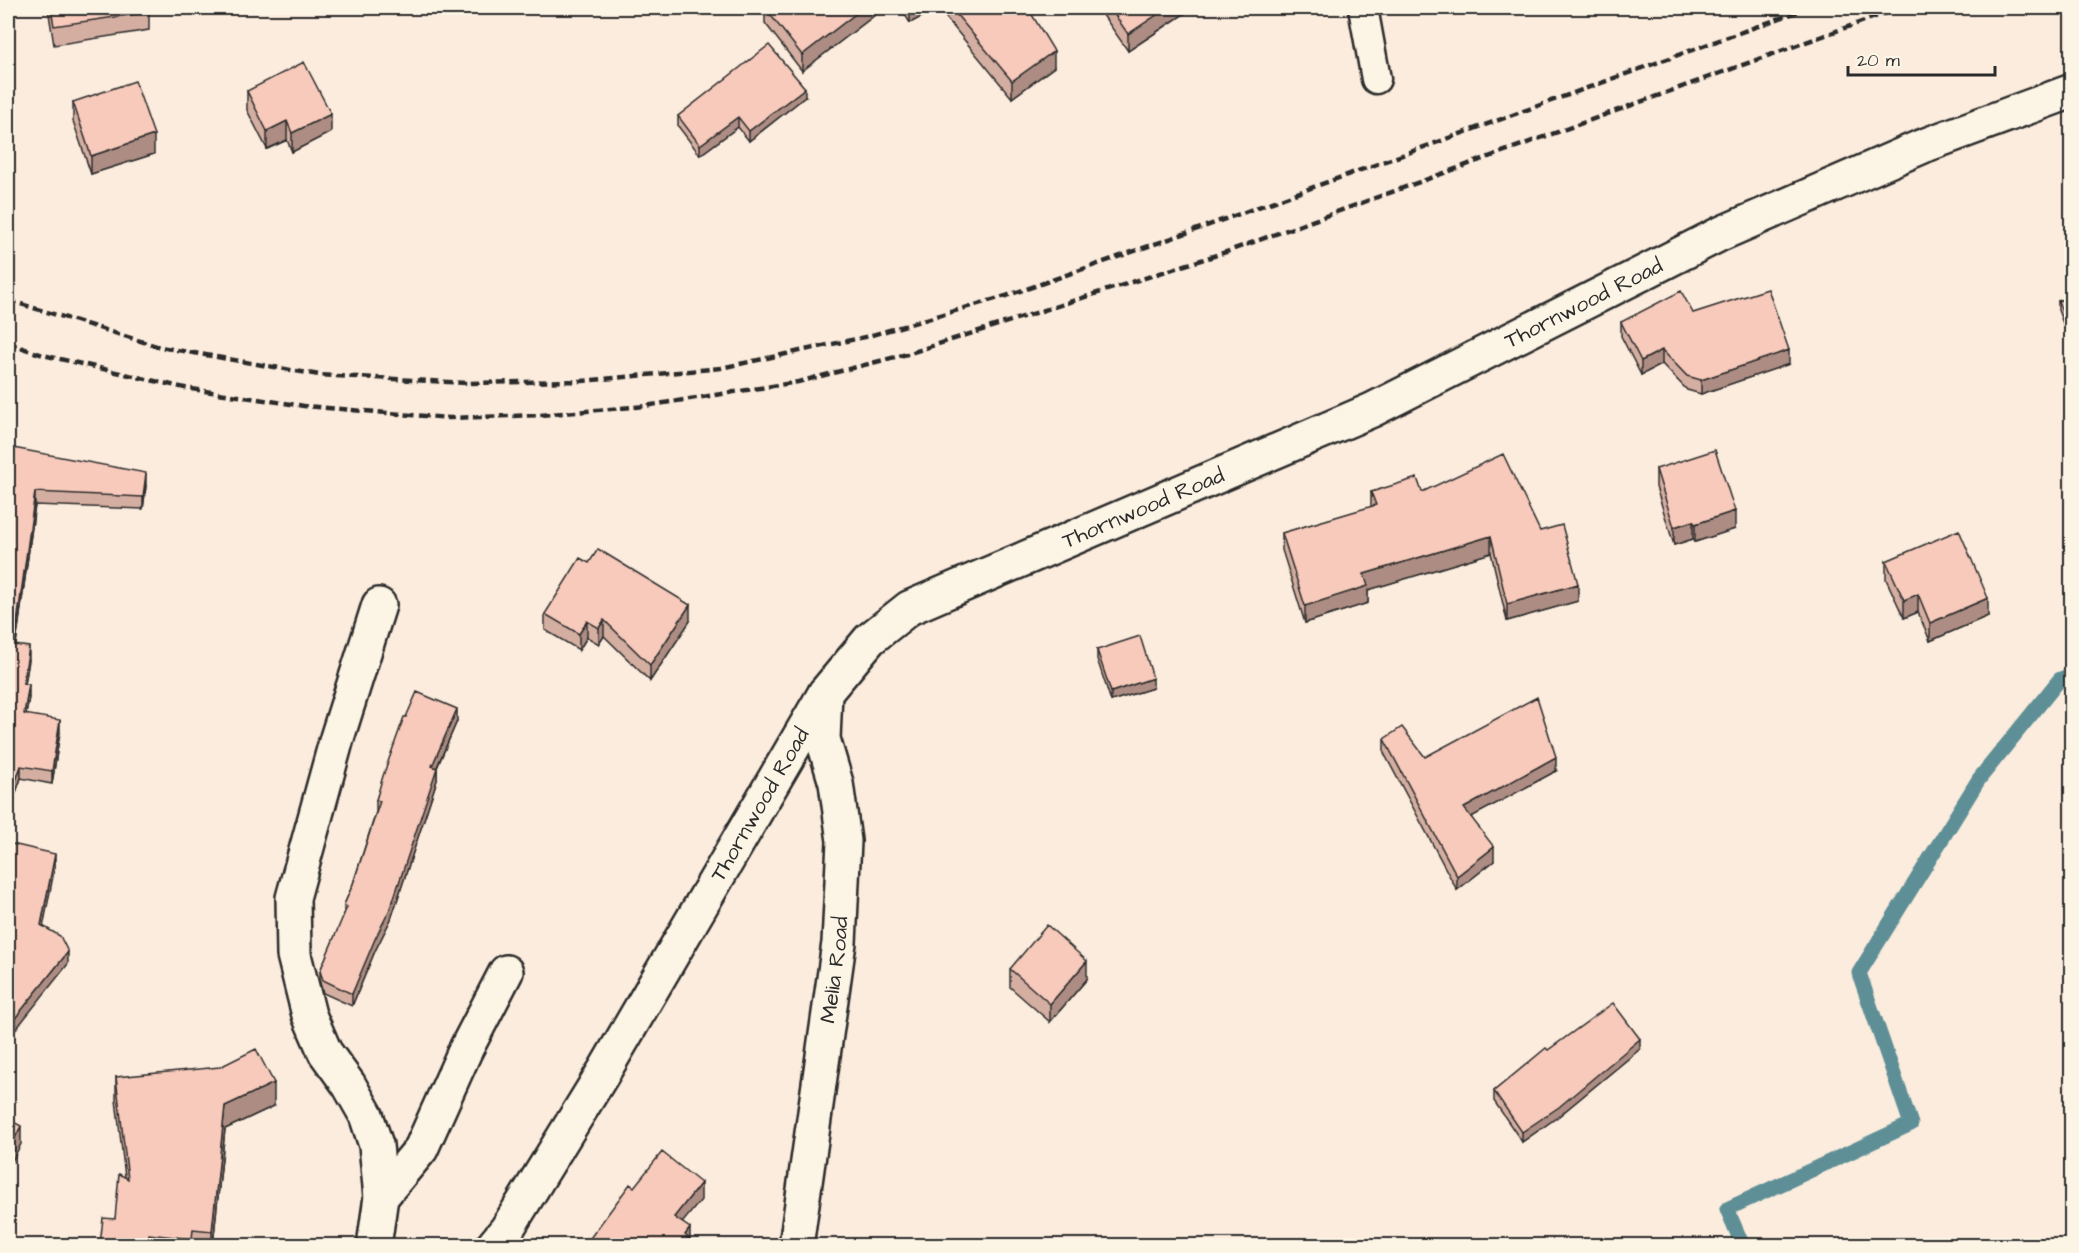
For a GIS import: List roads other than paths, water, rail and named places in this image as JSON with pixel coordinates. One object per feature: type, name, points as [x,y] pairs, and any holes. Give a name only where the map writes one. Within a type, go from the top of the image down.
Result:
[{"type":"street","name":"Thornwood Road","points":[[493,1245],[507,1229],[603,1073],[825,693],[870,639],[909,608],[1372,410],[1720,234],[1923,146],[2072,91]]},
{"type":"street","points":[[374,1245],[381,1197],[376,1145],[366,1115],[349,1085],[325,1052],[309,1015],[294,955],[293,898],[337,738],[379,605]]},
{"type":"street","name":"Melia Road","points":[[796,1245],[839,943],[844,841],[836,783],[823,740],[825,693]]},
{"type":"street","points":[[381,1197],[421,1149],[465,1051],[506,972]]},
{"type":"lane","points":[[1363,8],[1376,79]]},
{"type":"waterway","points":[[1743,1246],[1727,1209],[1911,1124],[1859,973],[1979,779],[2060,679],[2072,675]]},
{"type":"railway","points":[[8,300],[160,347],[319,375],[468,383],[582,381],[721,368],[865,337],[1006,296],[1808,8]]},
{"type":"railway","points":[[8,343],[43,355],[185,388],[304,406],[449,418],[540,415],[645,406],[798,382],[907,354],[1226,252],[1900,8]]}]
